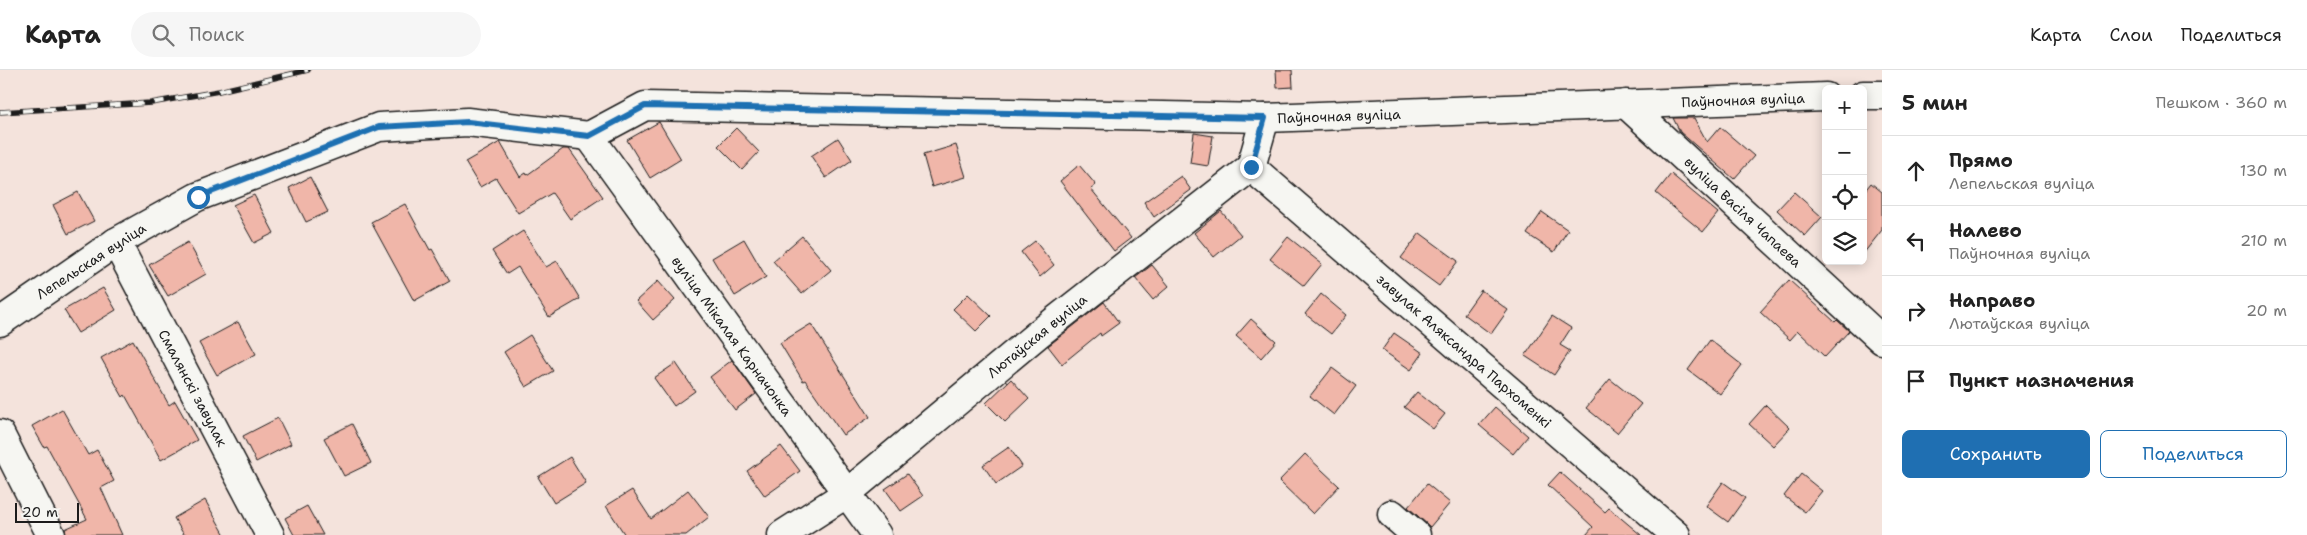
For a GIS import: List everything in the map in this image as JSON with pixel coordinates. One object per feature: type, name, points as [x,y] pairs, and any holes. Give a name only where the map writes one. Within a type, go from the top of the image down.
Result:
[{"type":"street","points":[[1867,95],[1882,95]]},
{"type":"street","name":"Паўночная вуліца","points":[[589,136],[645,106],[1265,118],[1822,97]]},
{"type":"street","name":"вуліца Васіля Чапаева","points":[[1626,104],[1882,340]]},
{"type":"street","points":[[1251,167],[1265,118]]},
{"type":"street","name":"Лепельская вуліца","points":[[0,322],[116,242],[198,197],[379,127],[468,122],[589,136]]},
{"type":"street","name":"вуліца Мікалая Карначонка","points":[[589,136],[877,535]]},
{"type":"street","name":"Лютаўская вуліца","points":[[782,535],[846,494],[1038,334],[1251,167]]},
{"type":"street","name":"завулак Аляксандра Пархоменкі","points":[[1251,167],[1676,535]]},
{"type":"street","name":"Смалянскі завулак","points":[[116,242],[270,535]]},
{"type":"street","points":[[0,434],[51,535]]},
{"type":"street","points":[[1392,514],[1416,535]]},
{"type":"building","points":[[1276,70],[1292,70],[1293,87],[1277,88]]},
{"type":"building","points":[[1673,118],[1694,118],[1707,142],[1720,127],[1754,156],[1734,179],[1680,132]]},
{"type":"building","points":[[659,122],[681,159],[650,178],[627,140]]},
{"type":"building","points":[[736,128],[759,152],[742,170],[718,146]]},
{"type":"building","points":[[1194,133],[1213,136],[1208,166],[1190,163]]},
{"type":"building","points":[[838,138],[852,160],[826,178],[811,156]]},
{"type":"building","points":[[500,142],[520,177],[526,173],[527,175],[563,149],[569,149],[603,197],[570,219],[552,193],[518,213],[496,178],[480,187],[465,162]]},
{"type":"building","points":[[956,145],[966,177],[932,187],[923,155]]},
{"type":"building","points":[[1079,165],[1096,185],[1091,189],[1131,238],[1114,251],[1060,181]]},
{"type":"building","points":[[1671,174],[1718,213],[1703,232],[1656,193]]},
{"type":"building","points":[[1181,176],[1191,190],[1154,217],[1144,202]]},
{"type":"building","points":[[310,177],[328,212],[306,222],[289,188]]},
{"type":"building","points":[[1871,183],[1882,192],[1882,230],[1867,249],[1867,220],[1867,188]]},
{"type":"building","points":[[78,192],[94,221],[68,234],[53,205]]},
{"type":"building","points":[[1794,192],[1822,217],[1805,236],[1777,210]]},
{"type":"building","points":[[254,195],[274,233],[254,243],[233,205]]},
{"type":"building","points":[[405,204],[430,250],[432,249],[450,281],[414,301],[371,222]]},
{"type":"building","points":[[1221,211],[1241,235],[1214,257],[1194,233]]},
{"type":"building","points":[[1542,212],[1568,230],[1554,252],[1527,234]]},
{"type":"building","points":[[523,231],[546,267],[557,261],[580,299],[549,317],[518,267],[507,274],[492,251]]},
{"type":"building","points":[[1420,233],[1458,261],[1439,286],[1401,258]]},
{"type":"building","points":[[802,236],[831,270],[802,294],[773,261]]},
{"type":"building","points":[[1288,237],[1322,264],[1304,286],[1270,259]]},
{"type":"building","points":[[744,239],[766,277],[735,296],[712,258]]},
{"type":"building","points":[[1035,241],[1054,265],[1040,277],[1021,252]]},
{"type":"building","points":[[188,242],[206,274],[168,296],[149,265]]},
{"type":"building","points":[[1152,265],[1169,286],[1153,300],[1135,278]]},
{"type":"building","points":[[1789,280],[1835,322],[1837,320],[1849,331],[1825,357],[1798,331],[1790,340],[1760,312]]},
{"type":"building","points":[[658,281],[675,300],[653,320],[636,301]]},
{"type":"building","points":[[103,288],[116,310],[78,333],[64,310]]},
{"type":"building","points":[[1481,290],[1508,310],[1491,334],[1464,314]]},
{"type":"building","points":[[968,294],[991,316],[976,331],[953,309]]},
{"type":"building","points":[[1321,294],[1346,315],[1331,334],[1305,314]]},
{"type":"building","points":[[1104,302],[1119,323],[1101,336],[1100,333],[1062,364],[1048,346]]},
{"type":"building","points":[[1552,316],[1571,328],[1560,345],[1570,351],[1554,375],[1525,356]]},
{"type":"building","points":[[1251,319],[1276,341],[1261,358],[1236,336]]},
{"type":"building","points":[[238,322],[256,354],[217,375],[199,343]]},
{"type":"building","points":[[811,324],[870,417],[843,435],[805,380],[803,381],[780,343]]},
{"type":"building","points":[[1394,333],[1423,353],[1411,370],[1382,350]]},
{"type":"building","points":[[530,335],[553,371],[526,387],[504,352]]},
{"type":"building","points":[[133,340],[169,405],[175,401],[197,440],[161,460],[125,395],[123,397],[101,358]]},
{"type":"building","points":[[1710,340],[1742,365],[1720,394],[1688,370]]},
{"type":"building","points":[[732,360],[756,394],[735,410],[710,377]]},
{"type":"building","points":[[676,363],[695,391],[674,406],[654,378]]},
{"type":"building","points":[[1332,368],[1356,386],[1334,415],[1310,396]]},
{"type":"building","points":[[1011,379],[1029,399],[1005,422],[986,403]]},
{"type":"building","points":[[1610,379],[1641,404],[1617,433],[1586,408]]},
{"type":"building","points":[[1417,392],[1445,414],[1433,429],[1404,407]]},
{"type":"building","points":[[1766,405],[1790,428],[1773,446],[1749,424]]},
{"type":"building","points":[[1495,407],[1528,436],[1513,454],[1479,425]]},
{"type":"building","points":[[62,409],[88,455],[97,450],[114,481],[101,488],[122,535],[66,535],[65,529],[87,519],[47,446],[44,447],[32,426]]},
{"type":"building","points":[[278,418],[291,444],[256,462],[243,436]]},
{"type":"building","points":[[352,424],[371,463],[344,476],[324,438]]},
{"type":"building","points":[[781,446],[800,471],[765,496],[747,471]]},
{"type":"building","points":[[1009,447],[1022,466],[996,484],[983,465]]},
{"type":"building","points":[[1305,454],[1339,486],[1313,514],[1279,481]]},
{"type":"building","points":[[570,457],[586,483],[554,503],[538,477]]},
{"type":"building","points":[[1560,472],[1605,512],[1609,508],[1641,535],[1586,535],[1593,527],[1548,485]]},
{"type":"building","points":[[907,474],[923,496],[901,511],[885,489]]},
{"type":"building","points":[[1801,474],[1822,491],[1805,512],[1784,496]]},
{"type":"building","points":[[1723,482],[1745,498],[1728,522],[1706,506]]},
{"type":"building","points":[[1427,484],[1450,503],[1430,527],[1408,507]]},
{"type":"building","points":[[632,490],[651,519],[688,490],[709,517],[686,535],[625,535],[606,506]]},
{"type":"building","points":[[205,500],[225,535],[184,535],[174,518]]},
{"type":"building","points":[[307,506],[323,535],[294,535],[285,518]]},
{"type":"railway","points":[[0,112],[151,103],[219,91],[308,70]]},
{"type":"route","points":[[198,197],[379,127],[468,122],[589,136],[645,106],[1265,118],[1251,167]]}]
